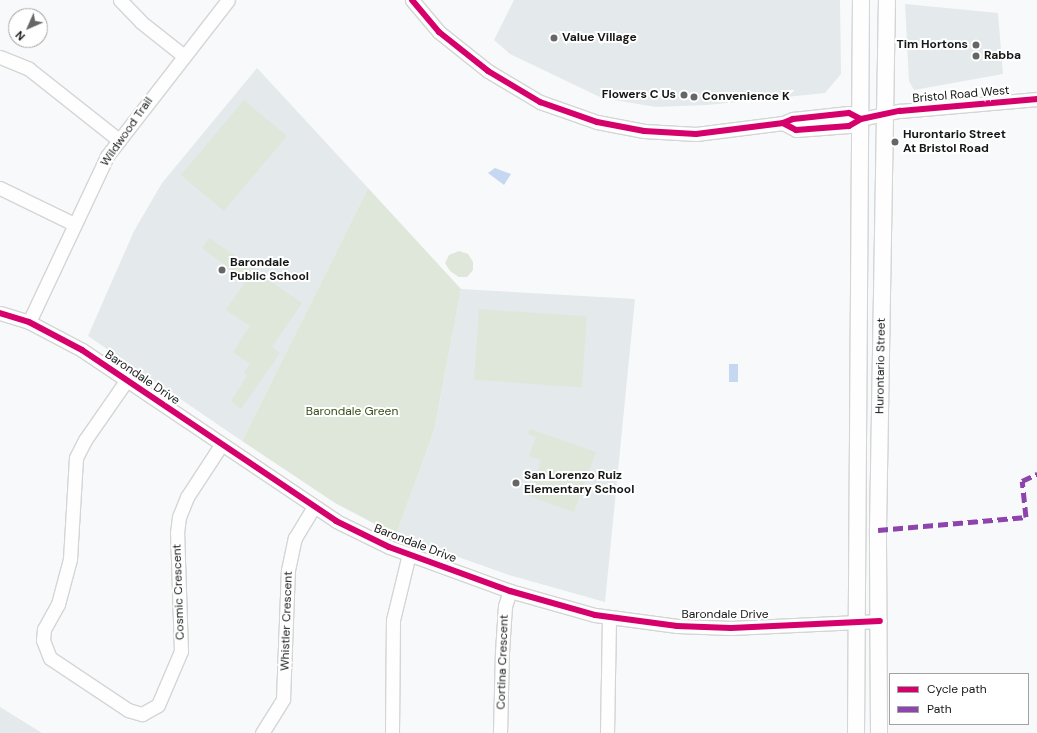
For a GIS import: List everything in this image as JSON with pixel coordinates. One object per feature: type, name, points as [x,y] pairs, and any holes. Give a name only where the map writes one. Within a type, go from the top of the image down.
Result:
[{"type":"main road","name":"Hurontario Street","points":[[856,733],[862,119],[861,0]]},
{"type":"main road","name":"Hurontario Street","points":[[879,733],[880,622],[878,530],[887,0]]},
{"type":"street","points":[[120,0],[141,22],[184,56]]},
{"type":"street","name":"Wildwood Trail","points":[[29,322],[107,156],[228,0]]},
{"type":"street","name":"Bristol Road West","points":[[412,0],[439,32],[475,63],[513,88],[569,113],[625,128],[672,134],[729,132],[783,123],[796,130],[849,126],[862,119],[886,113],[1037,99]]},
{"type":"street","points":[[0,57],[29,69],[119,140]]},
{"type":"street","points":[[0,188],[74,224]]},
{"type":"street","name":"Barondale Drive","points":[[0,313],[29,322],[82,350],[313,508],[358,533],[409,554],[510,591],[609,618],[701,627],[880,622]]},
{"type":"street","name":"Cosmic Crescent","points":[[126,381],[85,440],[76,458],[70,559],[58,604],[44,629],[43,640],[50,658],[128,710],[142,714],[158,705],[181,651],[177,532],[179,517],[187,497],[221,444]]},
{"type":"street","name":"Whistler Crescent","points":[[262,733],[283,699],[288,570],[295,538],[313,508]]},
{"type":"street","points":[[392,733],[393,620],[409,554]]},
{"type":"street","name":"Cortina Crescent","points":[[500,733],[502,652],[506,606],[510,591]]},
{"type":"street","points":[[607,733],[609,618]]},
{"type":"shaded area","points":[[514,0],[840,0],[841,74],[825,93],[707,105],[656,107],[602,98],[510,54],[494,40]]},
{"type":"shaded area","points":[[905,4],[998,13],[1003,74],[914,90],[909,81]]},
{"type":"shaded area","name":"Barondale Public School","points":[[257,68],[368,188],[242,441],[88,336],[134,231],[162,183]]},
{"type":"shaded area","name":"San Lorenzo Ruiz Elementary School","points":[[461,289],[635,299],[605,602],[509,575],[396,535],[434,431]]},
{"type":"shaded area","points":[[0,707],[42,733],[0,733]]},
{"type":"green space","points":[[244,100],[287,136],[224,211],[181,175]]},
{"type":"green space","name":"Barondale Green","points":[[368,188],[461,289],[434,431],[396,535],[335,503],[242,441]]},
{"type":"green space","points":[[209,238],[302,303],[272,347],[280,353],[241,409],[231,401],[247,376],[244,373],[250,364],[233,352],[250,326],[226,310],[246,281],[202,248]]},
{"type":"green space","points":[[459,251],[468,254],[473,262],[473,270],[467,277],[459,277],[450,271],[445,263],[449,255]]},
{"type":"green space","points":[[479,309],[587,317],[582,387],[474,380]]},
{"type":"green space","points":[[530,429],[596,452],[574,512],[529,496],[541,460],[529,456],[536,437],[528,434]]},
{"type":"water","points":[[495,168],[511,174],[504,185],[488,173]]},
{"type":"water","points":[[729,364],[738,364],[738,382],[729,382]]},
{"type":"marked path","points":[[878,530],[1026,517],[1022,481],[1037,474]]},
{"type":"cycle path","points":[[412,0],[439,32],[488,71],[540,102],[597,122],[644,131],[696,134],[783,123],[793,119],[849,113],[861,119]]},
{"type":"cycle path","points":[[783,123],[796,130],[849,126],[861,119],[900,111],[1037,99]]},
{"type":"cycle path","points":[[0,313],[29,322],[82,350],[336,521],[389,547],[510,591],[595,615],[677,626],[731,628],[880,621]]},
{"type":"place","name":"Value Village","points":[[554,38]]},
{"type":"place","name":"Tim Hortons","points":[[976,45]]},
{"type":"place","name":"Rabba","points":[[976,56]]},
{"type":"place","name":"Flowers C Us","points":[[684,95]]},
{"type":"place","name":"Convenience K","points":[[694,97]]},
{"type":"place","name":"Hurontario Street At Bristol Road","points":[[895,142]]},
{"type":"place","name":"Barondale Public School","points":[[222,270]]},
{"type":"place","name":"San Lorenzo Ruiz Elementary School","points":[[516,483]]}]
